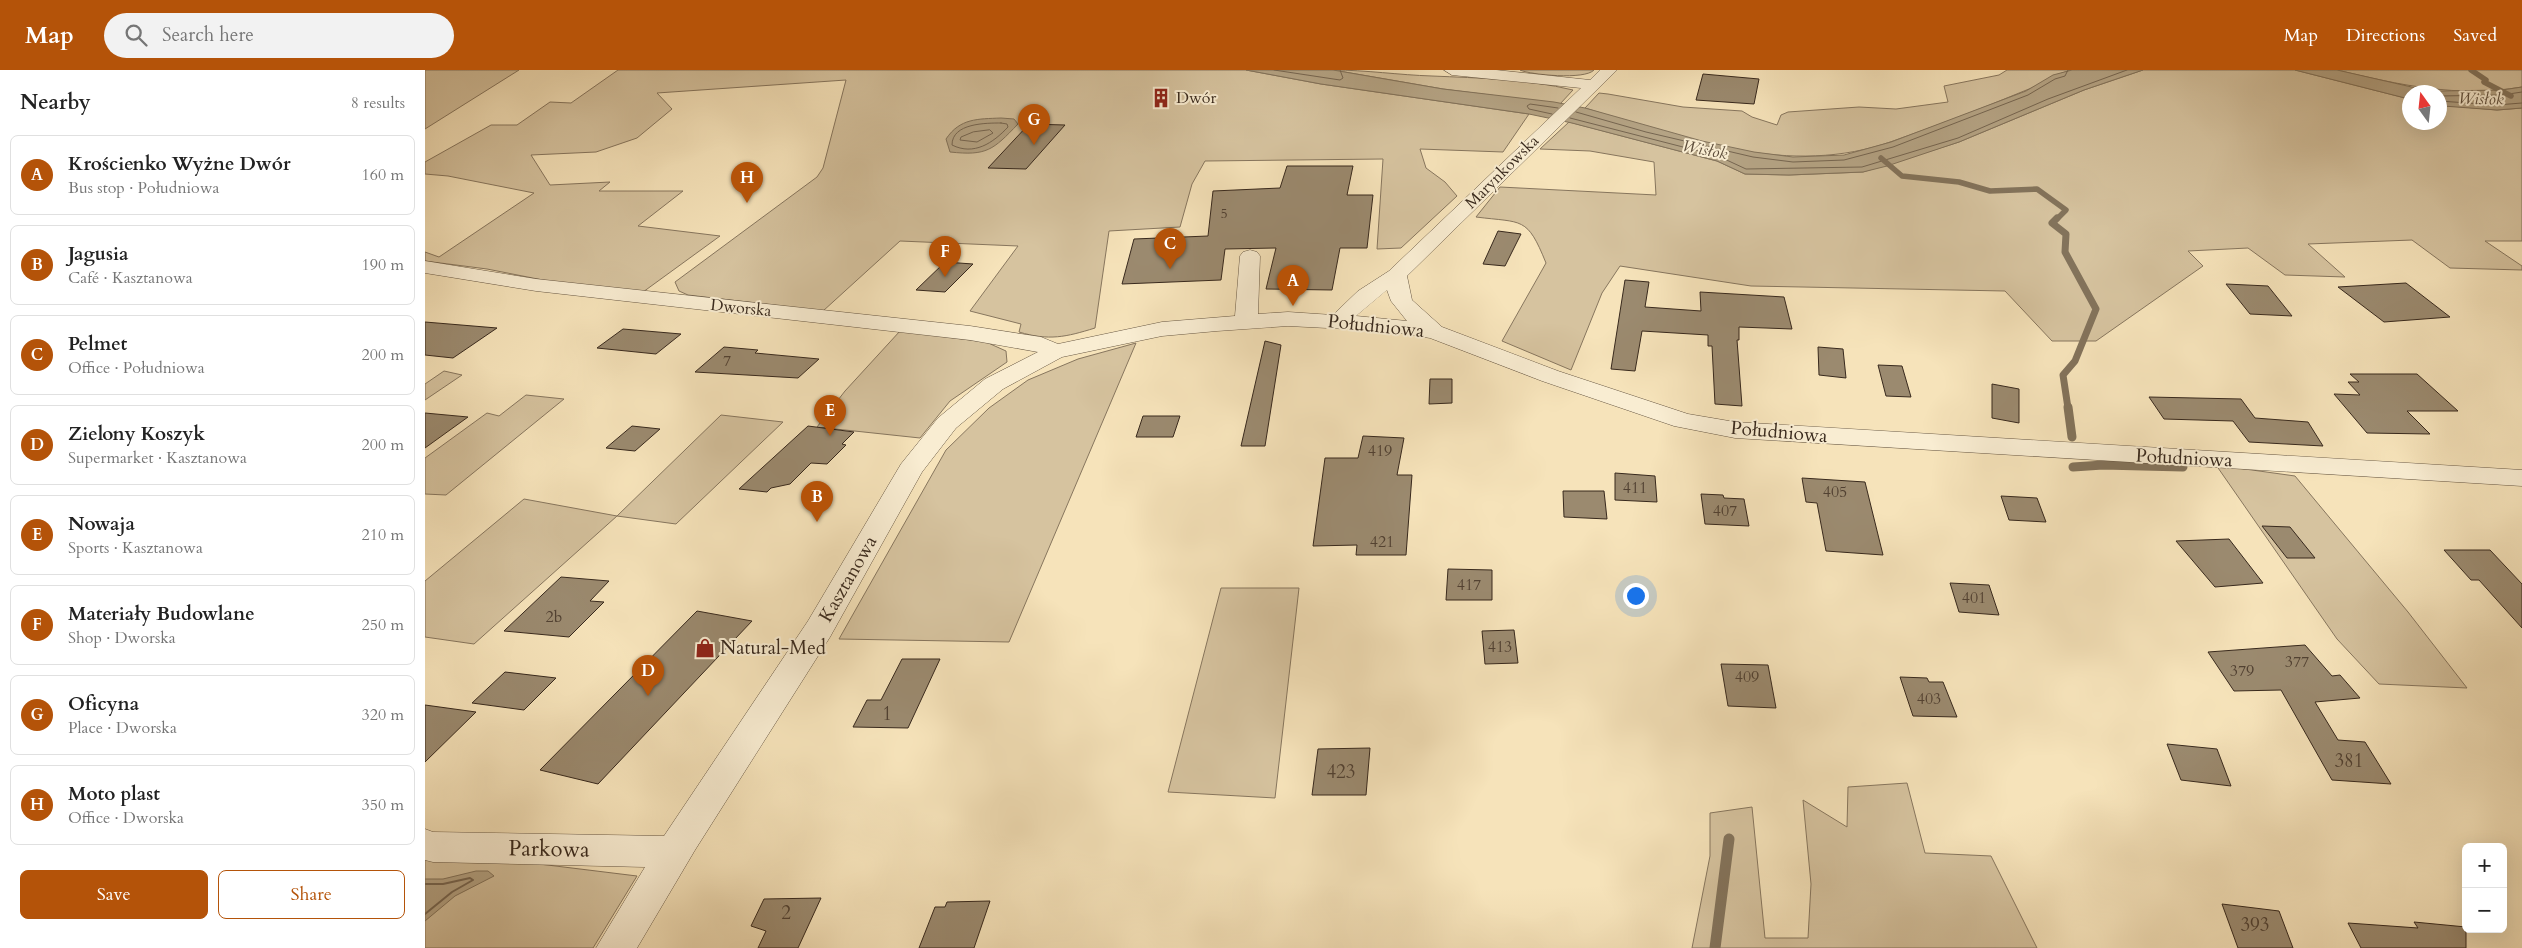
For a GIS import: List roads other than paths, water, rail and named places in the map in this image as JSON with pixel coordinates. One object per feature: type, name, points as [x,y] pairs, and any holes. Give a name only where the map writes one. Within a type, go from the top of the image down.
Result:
[{"type":"street","points":[[1452,70],[1588,89]]},
{"type":"street","name":"Marynkowska","points":[[1348,321],[1373,314],[1395,281],[1536,138],[1609,70]]},
{"type":"street","points":[[1246,322],[1250,256]]},
{"type":"street","name":"Dworska","points":[[425,267],[536,285],[970,333],[1041,344],[1055,352]]},
{"type":"street","points":[[1395,281],[1414,317],[1435,332]]},
{"type":"street","name":"Południowa","points":[[1055,352],[1162,329],[1288,319],[1348,321],[1414,327],[1435,332],[1550,376],[1683,421],[1735,430],[2522,478]]},
{"type":"street","name":"Kasztanowa","points":[[616,948],[674,852],[819,629],[910,470],[947,423],[994,384],[1055,352]]},
{"type":"street","name":"Parkowa","points":[[425,844],[433,846],[674,852]]},
{"type":"water","name":"Wisłok","points":[[1246,70],[1333,70],[1443,89],[1554,102],[1585,108],[1702,141],[1754,152],[1793,157],[1844,155],[1891,142],[2026,91],[2053,75],[2072,70],[2143,70],[2084,90],[1959,142],[1887,166],[1863,172],[1789,175],[1745,174],[1717,161],[1572,123],[1529,114],[1321,84]]},
{"type":"water","points":[[2295,70],[2337,70],[2403,85],[2402,97]]},
{"type":"water","name":"Wisłok","points":[[2522,87],[2522,108],[2497,110],[2447,106],[2447,91],[2502,90]]},
{"type":"water","points":[[1001,118],[1014,119],[1018,124],[1002,140],[989,149],[973,153],[950,152],[946,139],[951,132],[963,123]]},
{"type":"water","points":[[476,871],[488,871],[494,876],[455,896],[425,921],[425,879],[443,879]]},
{"type":"waterway","name":"Wisłok","points":[[2471,70],[2486,80],[2484,82],[2511,96]]},
{"type":"waterway","points":[[1881,158],[1902,176],[1959,182],[1990,191],[2037,189],[2066,210],[2056,220]]},
{"type":"waterway","points":[[2057,218],[2052,223],[2066,234],[2065,252],[2096,309],[2075,361],[2063,375],[2068,408]]},
{"type":"waterway","points":[[2068,407],[2072,437]]},
{"type":"waterway","points":[[2073,467],[2103,465],[2183,467]]},
{"type":"waterway","points":[[1715,948],[1729,839]]},
{"type":"place","name":"Dwór","points":[[1161,98]]},
{"type":"place","name":"Oficyna","points":[[1034,145]]},
{"type":"place","name":"Moto plast","points":[[747,203]]},
{"type":"place","name":"Pelmet","points":[[1170,269]]},
{"type":"place","name":"Materiały Budowlane","points":[[945,277]]},
{"type":"place","name":"Krościenko Wyżne Dwór","points":[[1293,306]]},
{"type":"place","name":"Nowaja","points":[[830,436]]},
{"type":"place","name":"Jagusia","points":[[817,522]]},
{"type":"place","name":"Natural-Med","points":[[705,648]]},
{"type":"place","name":"Zielony Koszyk","points":[[648,696]]}]
